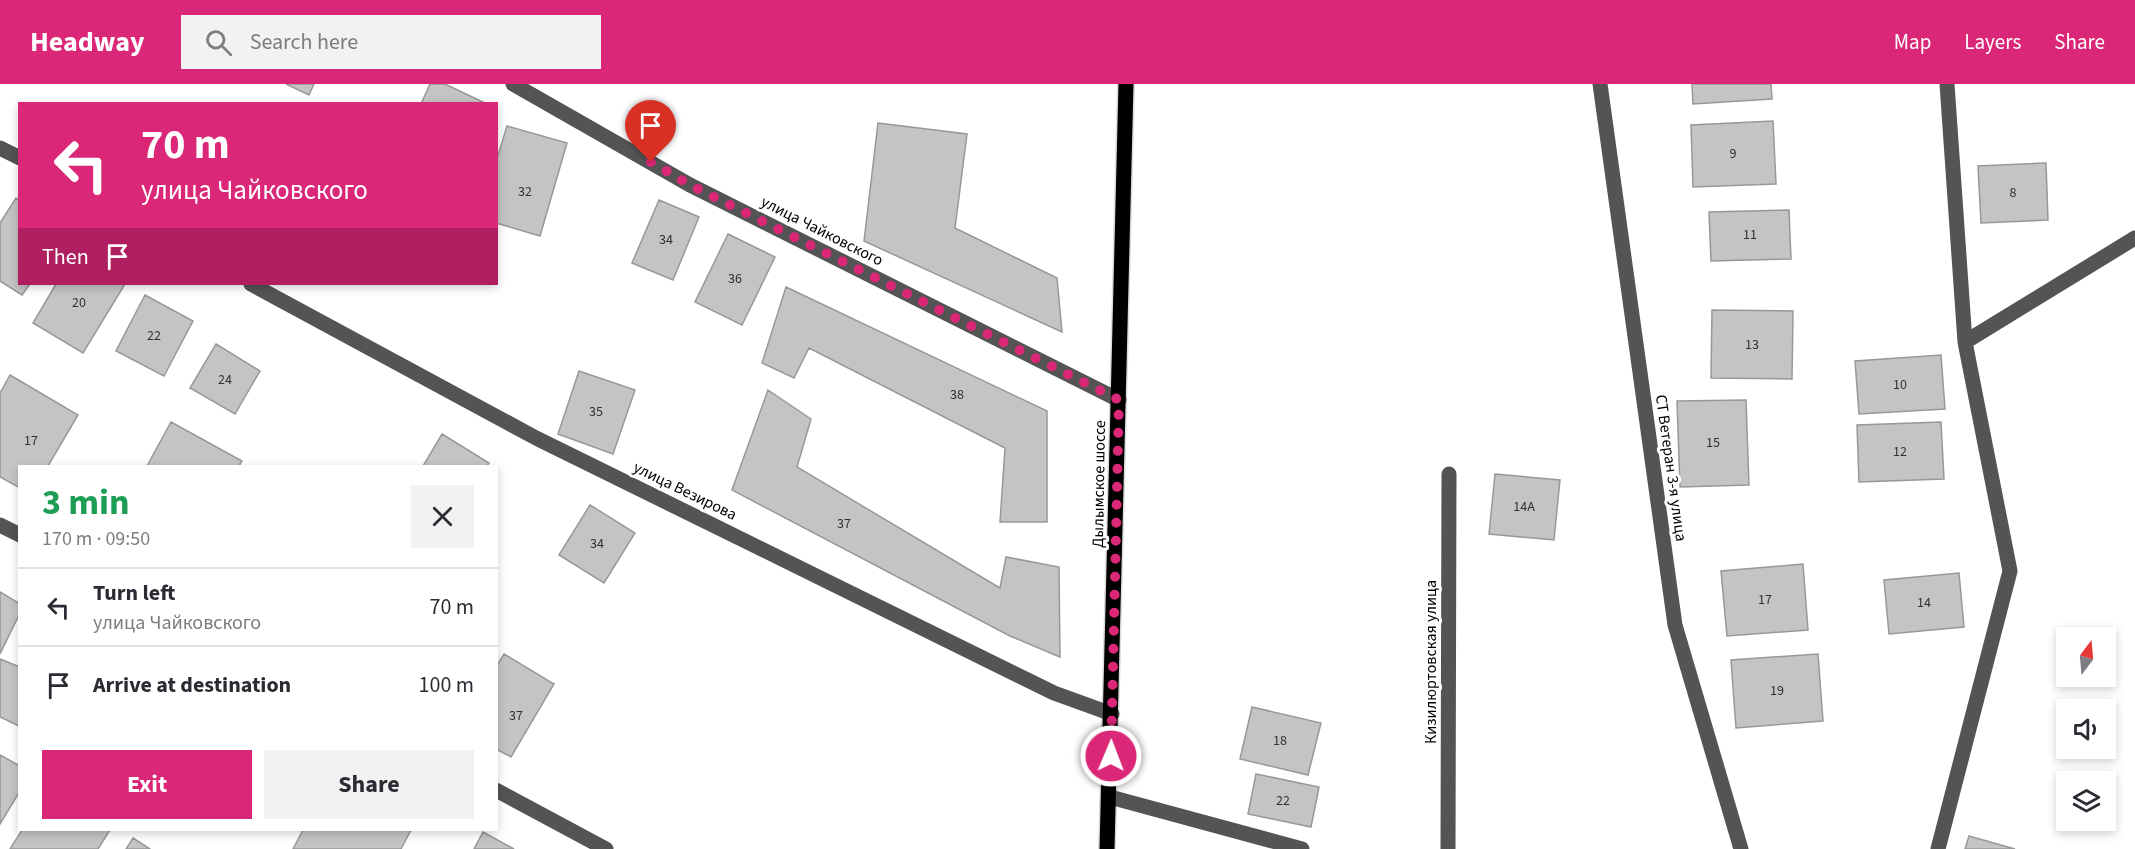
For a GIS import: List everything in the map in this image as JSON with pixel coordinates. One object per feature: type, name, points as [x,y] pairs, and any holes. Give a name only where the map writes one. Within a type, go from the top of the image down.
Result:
[{"type":"main road","name":"Дылымское шоссе","points":[[1107,849],[1126,84]]},
{"type":"street","name":"улица Чайковского","points":[[513,84],[690,185],[1119,400]]},
{"type":"street","name":"СТ Ветеран 3-я улица","points":[[1600,84],[1675,625],[1741,849]]},
{"type":"street","points":[[1938,849],[2010,571],[1965,342],[1947,84]]},
{"type":"street","points":[[0,148],[18,157]]},
{"type":"street","points":[[1965,342],[2135,238]]},
{"type":"street","name":"улица Везирова","points":[[253,285],[536,438],[1054,693],[1112,714]]},
{"type":"street","name":"Кизилюртовская улица","points":[[1448,849],[1449,474]]},
{"type":"street","points":[[0,525],[18,535]]},
{"type":"street","points":[[498,791],[606,849]]},
{"type":"street","points":[[1110,797],[1302,849]]},
{"type":"building","points":[[286,84],[314,84],[309,95]]},
{"type":"building","points":[[430,84],[445,84],[483,102],[422,102]]},
{"type":"building","points":[[1692,84],[1771,84],[1772,99],[1693,104]]},
{"type":"building","points":[[1773,121],[1776,184],[1693,187],[1691,125]]},
{"type":"building","points":[[878,123],[967,134],[955,228],[1057,278],[1062,332],[864,241]]},
{"type":"building","points":[[507,126],[567,143],[540,236],[498,224],[498,155]]},
{"type":"building","points":[[2046,163],[2048,220],[1981,223],[1978,166]]},
{"type":"building","points":[[16,198],[18,200],[18,285],[29,285],[22,295],[0,281],[0,223]]},
{"type":"building","points":[[659,200],[699,217],[673,280],[632,263]]},
{"type":"building","points":[[1789,210],[1791,259],[1711,261],[1709,212]]},
{"type":"building","points":[[728,234],[775,257],[742,325],[695,302]]},
{"type":"building","points":[[55,285],[124,285],[83,353],[33,323]]},
{"type":"building","points":[[786,287],[1047,411],[1047,522],[1000,522],[1005,448],[809,348],[794,378],[762,363]]},
{"type":"building","points":[[145,295],[193,321],[164,376],[116,351]]},
{"type":"building","points":[[1712,310],[1793,311],[1792,379],[1711,378]]},
{"type":"building","points":[[216,344],[260,371],[235,414],[190,388]]},
{"type":"building","points":[[1941,355],[1945,409],[1859,414],[1855,361]]},
{"type":"building","points":[[579,371],[635,390],[613,454],[558,434]]},
{"type":"building","points":[[10,375],[78,415],[49,465],[18,465],[18,487],[0,477],[0,393]]},
{"type":"building","points":[[768,390],[811,419],[797,467],[1000,588],[1006,557],[1059,567],[1060,657],[1010,636],[732,490]]},
{"type":"building","points":[[1746,400],[1749,485],[1680,487],[1677,401]]},
{"type":"building","points":[[171,422],[242,461],[240,465],[148,465]]},
{"type":"building","points":[[1941,422],[1944,479],[1859,482],[1857,425]]},
{"type":"building","points":[[442,434],[489,463],[488,465],[424,465]]},
{"type":"building","points":[[1495,474],[1560,480],[1554,540],[1489,534]]},
{"type":"building","points":[[590,505],[635,533],[604,583],[559,555]]},
{"type":"building","points":[[1803,564],[1808,630],[1727,636],[1721,571]]},
{"type":"building","points":[[1959,573],[1964,627],[1889,634],[1884,580]]},
{"type":"building","points":[[0,592],[18,603],[18,617],[0,654]]},
{"type":"building","points":[[504,654],[554,684],[511,757],[498,750],[498,664]]},
{"type":"building","points":[[1818,654],[1823,721],[1736,728],[1731,660]]},
{"type":"building","points":[[0,659],[18,666],[18,726],[0,717]]},
{"type":"building","points":[[1252,707],[1321,723],[1308,775],[1240,759]]},
{"type":"building","points":[[0,755],[18,765],[18,794],[0,824]]},
{"type":"building","points":[[1256,774],[1319,787],[1311,827],[1248,814]]},
{"type":"building","points":[[21,831],[109,831],[98,849],[10,849]]},
{"type":"building","points":[[302,831],[410,831],[401,849],[293,849]]},
{"type":"building","points":[[483,832],[514,849],[474,849]]},
{"type":"building","points":[[1969,836],[2015,849],[1965,849]]},
{"type":"building","points":[[133,838],[150,849],[126,849]]},
{"type":"route","points":[[651,162],[690,185],[1119,400],[1111,756]]}]
